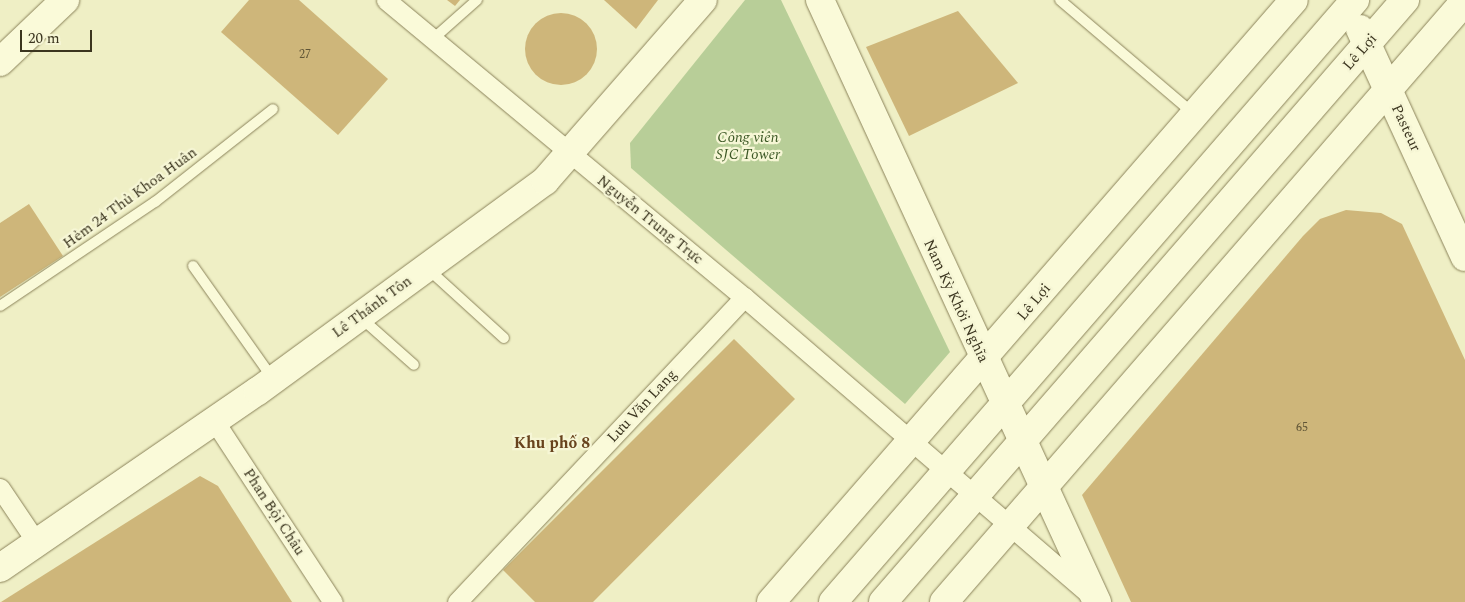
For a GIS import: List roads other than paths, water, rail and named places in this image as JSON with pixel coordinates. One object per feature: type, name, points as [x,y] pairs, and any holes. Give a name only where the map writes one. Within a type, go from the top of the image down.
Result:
[{"type":"street","points":[[0,62],[65,0]]},
{"type":"street","name":"Nguyễn Trung Trực","points":[[386,0],[744,297],[946,472]]},
{"type":"street","name":"Lê Thánh Tôn","points":[[0,568],[215,422],[545,181],[703,0]]},
{"type":"street","name":"Nam Kỳ Khởi Nghĩa","points":[[820,0],[983,360],[1096,601]]},
{"type":"street","name":"Lê Lợi","points":[[771,602],[983,360],[1193,113],[1294,0]]},
{"type":"street","name":"Lê Lợi","points":[[883,602],[1405,0]]},
{"type":"street","points":[[944,602],[1465,1]]},
{"type":"street","points":[[833,602],[1350,2]]},
{"type":"street","name":"Pasteur","points":[[1350,2],[1366,44],[1465,257]]},
{"type":"street","name":"Lưu Văn Lang","points":[[457,602],[744,297]]},
{"type":"street","name":"Phan Bội Châu","points":[[215,422],[333,602]]},
{"type":"street","name":"Nam Kỳ Khởi Nghĩa","points":[[946,472],[1010,525],[1096,601]]},
{"type":"street","points":[[0,488],[37,543]]},
{"type":"lane","points":[[433,39],[477,0]]},
{"type":"lane","points":[[1060,0],[1193,113]]},
{"type":"lane","name":"Hẻm 24 Thủ Khoa Huân","points":[[0,306],[155,202],[273,109]]},
{"type":"lane","points":[[193,266],[273,379]]},
{"type":"lane","points":[[426,268],[504,338]]},
{"type":"lane","points":[[360,316],[414,365]]},
{"type":"district","name":"Khu phố 8","points":[[552,443]]},
{"type":"park label","name":"Công viên SJC Tower","points":[[748,146]]}]
